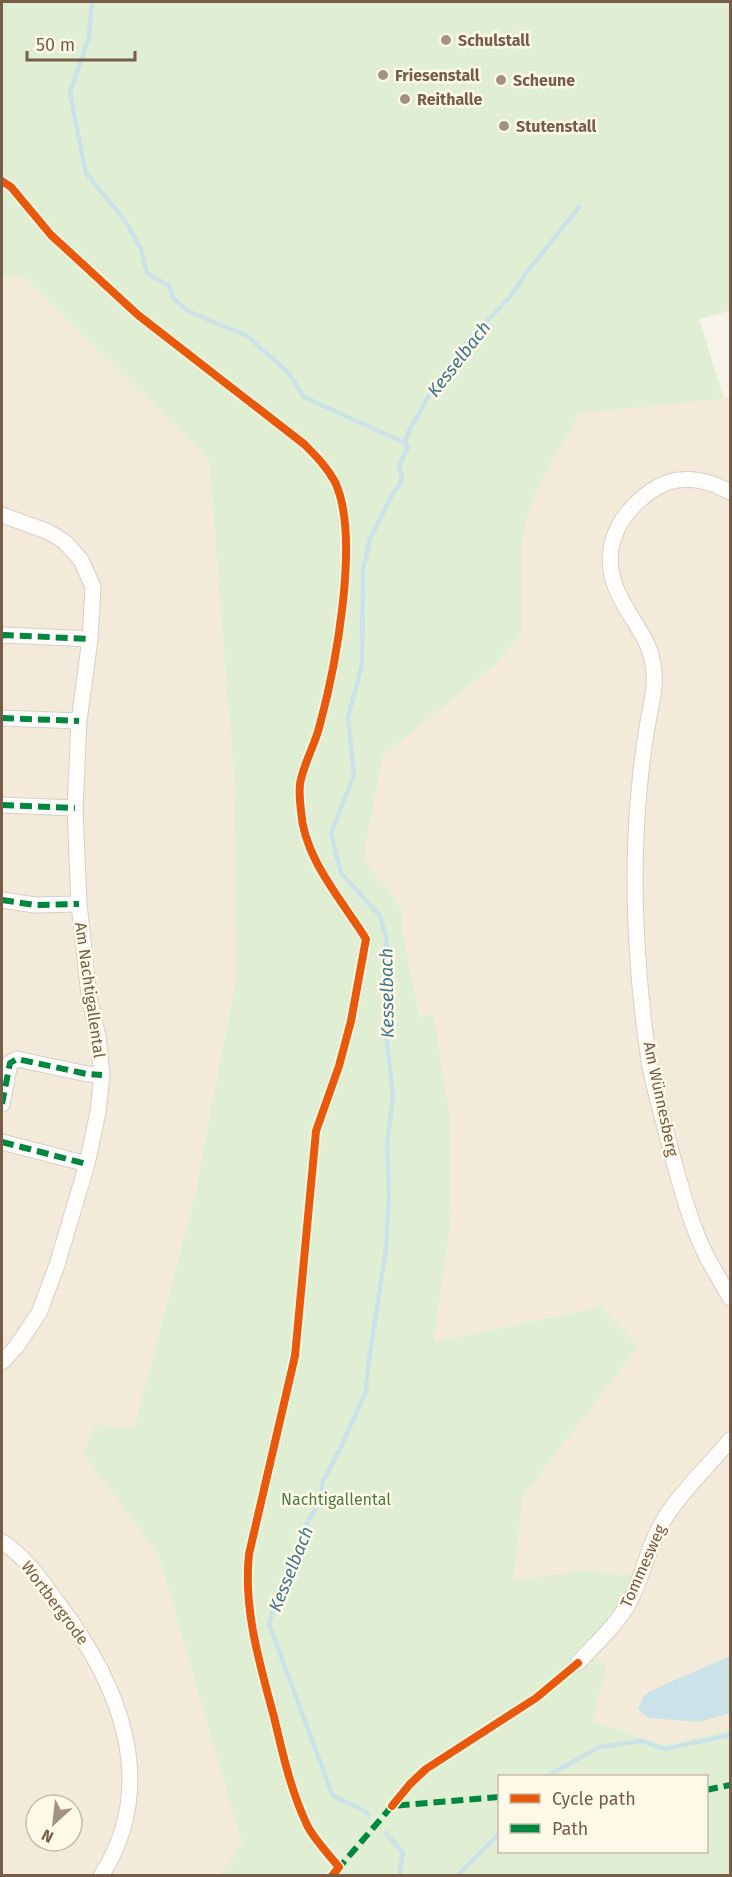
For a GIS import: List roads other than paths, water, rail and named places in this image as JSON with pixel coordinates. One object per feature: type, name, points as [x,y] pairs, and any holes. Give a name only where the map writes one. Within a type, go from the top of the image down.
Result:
[{"type":"street","name":"Am Wünnesberg","points":[[730,492],[696,479],[679,479],[657,487],[641,498],[617,527],[612,542],[610,564],[614,584],[620,598],[648,642],[653,667],[654,686],[643,751],[638,944],[649,1061],[681,1188],[706,1255],[730,1298]]},
{"type":"street","name":"Am Nachtigallental","points":[[2,515],[49,532],[65,542],[81,560],[93,586],[90,639],[80,721],[75,808],[79,904],[89,996],[98,1037],[102,1075],[98,1112],[87,1164],[57,1265],[43,1305],[16,1347],[2,1362]]},
{"type":"street","points":[[2,636],[90,639]]},
{"type":"street","points":[[2,718],[80,721]]},
{"type":"street","points":[[2,805],[75,808]]},
{"type":"street","name":"Am Nachtigallental","points":[[2,900],[35,904],[79,904]]},
{"type":"street","name":"Am Nachtigallental","points":[[2,1104],[10,1063],[17,1059],[102,1075]]},
{"type":"street","points":[[2,1142],[87,1164]]},
{"type":"street","name":"Tommesweg","points":[[578,1663],[613,1625],[630,1602],[651,1544],[664,1519],[679,1498],[730,1440]]},
{"type":"street","name":"Wortbergrode","points":[[2,1542],[26,1563],[78,1630],[104,1674],[122,1718],[129,1758],[128,1816],[117,1846],[101,1875]]},
{"type":"water","points":[[730,1657],[730,1713],[700,1722],[649,1718],[638,1710],[643,1697],[650,1691]]},
{"type":"waterway","points":[[92,2],[89,37],[70,93],[86,173],[126,222],[141,249],[147,273],[169,286],[174,299],[188,311],[247,336],[288,372],[304,397],[405,443]]},
{"type":"waterway","name":"Kesselbach","points":[[369,1815],[332,1794],[269,1624],[283,1580],[297,1552],[307,1523],[321,1499],[322,1483],[366,1391],[386,1249],[389,1192],[387,1145],[393,1096],[386,1033],[388,986],[386,936],[380,916],[341,873],[331,833],[354,775],[348,718],[362,664],[363,570],[370,539],[402,477],[399,466],[408,447],[405,443],[409,431],[435,385],[472,336],[510,297],[579,207]]},
{"type":"waterway","points":[[549,1775],[599,1747],[642,1741],[665,1749],[730,1735]]},
{"type":"waterway","name":"Kesselbach","points":[[386,1833],[403,1853],[399,1876]]},
{"type":"waterway","points":[[457,1876],[498,1835]]},
{"type":"place","name":"Schulstall","points":[[446,40]]},
{"type":"place","name":"Friesenstall","points":[[383,75]]},
{"type":"place","name":"Scheune","points":[[501,80]]},
{"type":"place","name":"Reithalle","points":[[405,99]]},
{"type":"place","name":"Stutenstall","points":[[504,126]]},
{"type":"park label","name":"Nachtigallental","points":[[336,1499]]}]
